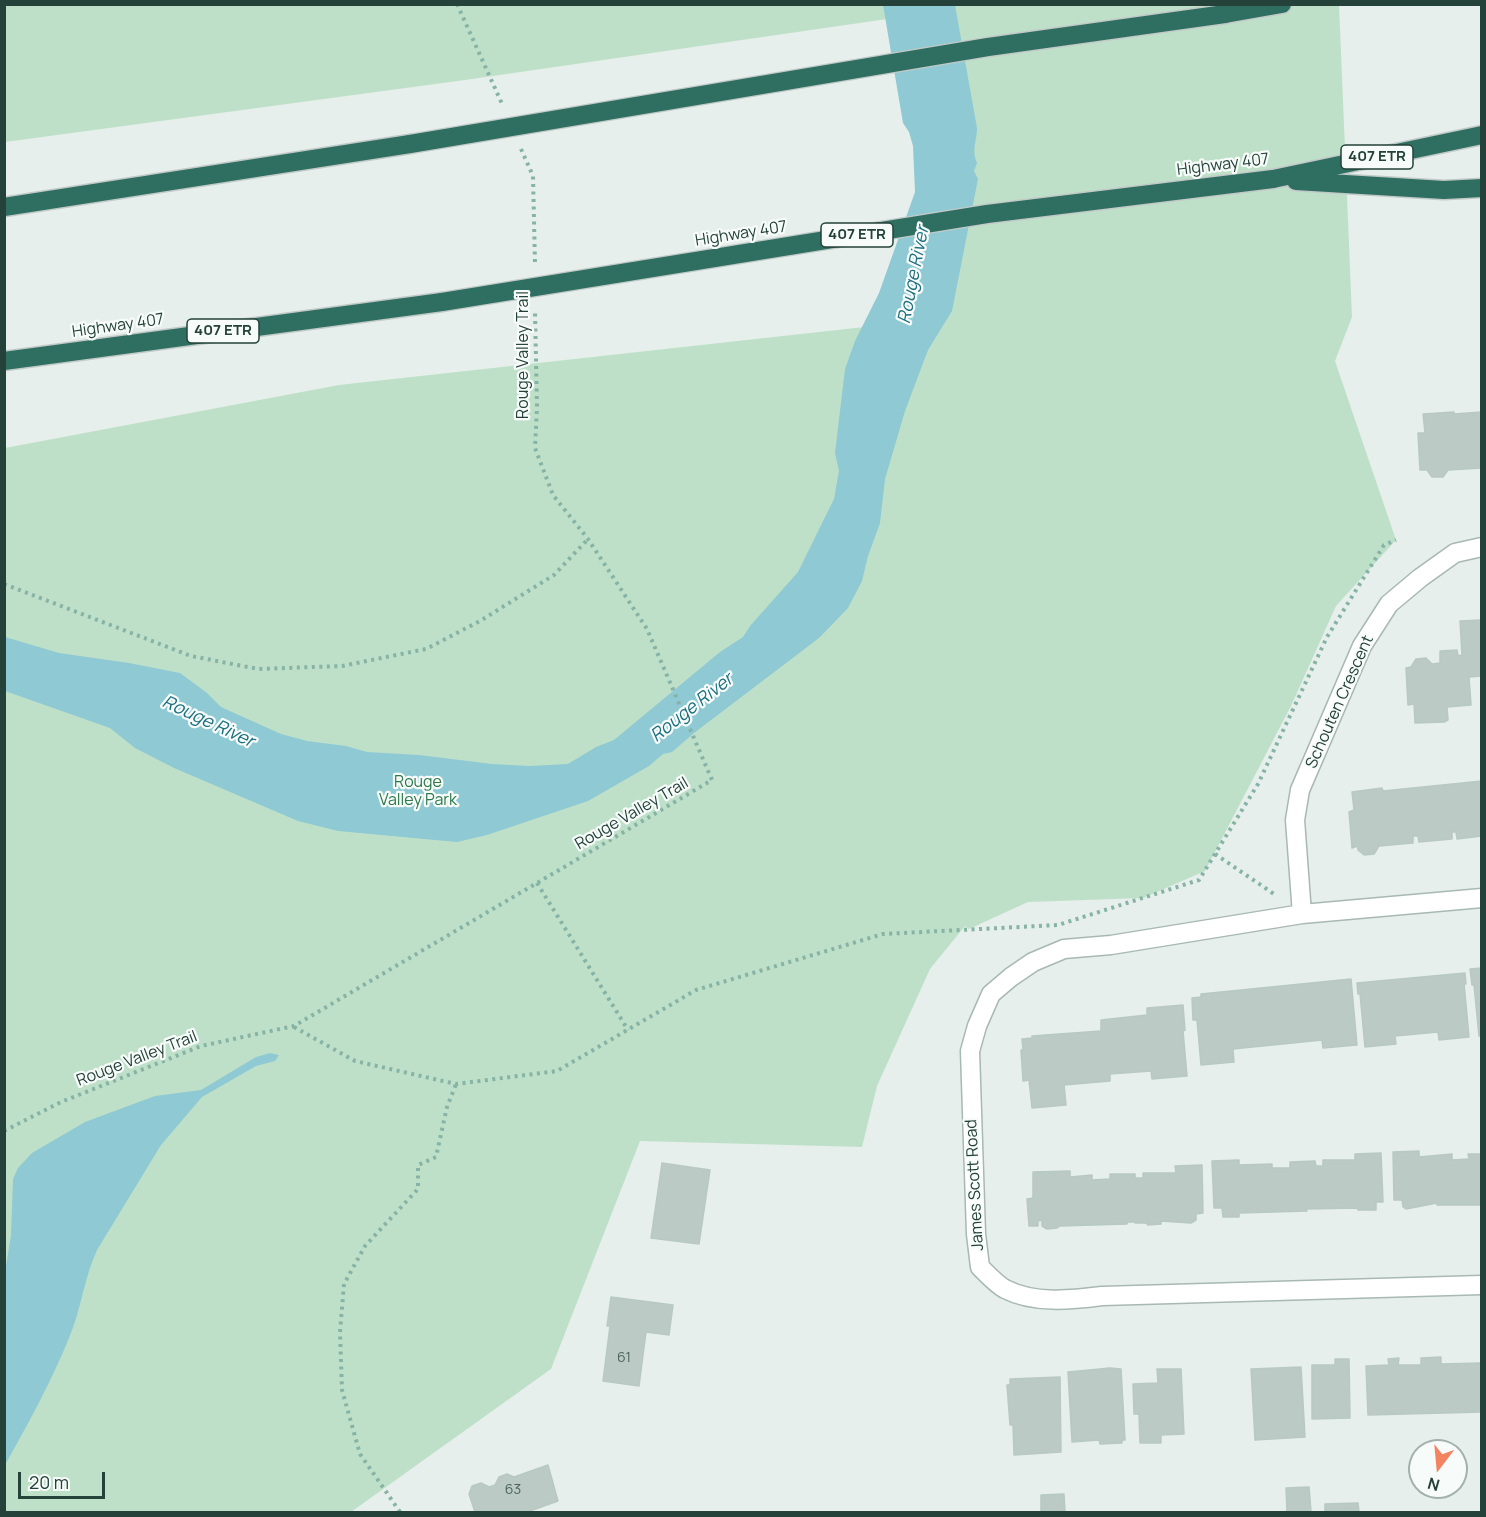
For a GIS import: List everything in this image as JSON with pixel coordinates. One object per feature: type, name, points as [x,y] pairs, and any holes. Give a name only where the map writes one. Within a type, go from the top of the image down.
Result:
[{"type":"highway","points":[[1225,14],[1257,4]]},
{"type":"highway","points":[[4,207],[410,144],[988,47],[1282,4]]},
{"type":"highway","name":"Highway 407","points":[[4,360],[442,302],[987,214],[1274,179],[1482,135]]},
{"type":"highway","points":[[1274,179],[1444,190],[1482,188]]},
{"type":"street","name":"Schouten Crescent","points":[[1302,914],[1295,820],[1300,790],[1362,646],[1389,604],[1420,578],[1455,553],[1482,547]]},
{"type":"street","name":"James Scott Road","points":[[1482,898],[1302,914],[1111,945],[1064,949],[1034,962],[1011,977],[992,994],[977,1026],[970,1051],[976,1234],[980,1267],[1005,1289],[1060,1301],[1102,1296],[1482,1285]]},
{"type":"path","points":[[457,4],[505,111]]},
{"type":"path","name":"Rouge Valley Trail","points":[[519,143],[533,176],[535,269]]},
{"type":"path","name":"Rouge Valley Trail","points":[[4,1131],[61,1102],[201,1046],[294,1026],[712,780],[647,629],[588,539],[553,495],[535,448],[537,408],[535,304]]},
{"type":"path","points":[[4,584],[191,656],[258,669],[342,666],[426,650],[480,621],[554,575],[588,539]]},
{"type":"path","points":[[294,1026],[355,1061],[456,1084],[556,1071],[696,990],[883,934],[1058,925],[1199,880],[1258,784],[1327,637],[1384,545],[1396,540]]},
{"type":"path","points":[[1215,854],[1302,914]]},
{"type":"path","points":[[537,883],[628,1030]]},
{"type":"path","points":[[400,1512],[360,1454],[342,1390],[340,1332],[344,1284],[364,1246],[418,1189],[418,1165],[436,1157],[447,1107],[456,1084]]},
{"type":"green space","points":[[898,4],[901,17],[465,80],[5,142],[4,5]]},
{"type":"green space","name":"Rouge Valley Park","points":[[933,5],[1339,5],[1352,317],[1335,361],[1396,540],[1336,606],[1291,706],[1205,871],[1143,898],[1028,902],[969,929],[965,926],[930,969],[877,1086],[862,1147],[640,1141],[551,1369],[351,1512],[5,1512],[5,448],[339,385],[946,318],[966,239],[948,135]]},
{"type":"water","name":"Rouge River","points":[[883,5],[955,5],[977,128],[974,150],[977,163],[974,171],[978,179],[952,311],[928,350],[905,411],[885,479],[880,523],[862,581],[848,608],[819,638],[672,752],[663,754],[649,766],[588,801],[487,835],[457,842],[338,831],[298,821],[174,768],[135,748],[110,728],[5,691],[5,637],[59,653],[180,673],[207,693],[221,707],[281,734],[367,752],[530,766],[568,764],[596,747],[614,740],[720,652],[743,637],[798,572],[834,499],[839,471],[835,453],[845,369],[855,341],[879,293],[915,192],[913,146],[909,132],[903,123]]},
{"type":"water","points":[[270,1053],[279,1055],[275,1061],[256,1066],[202,1097],[161,1145],[97,1250],[73,1327],[62,1354],[39,1403],[5,1465],[4,1278],[11,1235],[13,1179],[18,1168],[32,1153],[85,1122],[155,1096],[201,1090],[256,1057]]},
{"type":"building","points":[[1454,412],[1454,414],[1482,412],[1482,468],[1448,470],[1443,477],[1432,477],[1427,470],[1420,470],[1418,433],[1425,433],[1423,414]]},
{"type":"building","points":[[1482,620],[1482,676],[1469,677],[1471,705],[1447,707],[1448,720],[1445,722],[1415,723],[1414,704],[1408,705],[1406,668],[1411,667],[1416,659],[1426,658],[1432,664],[1440,663],[1440,651],[1457,650],[1458,656],[1462,655],[1460,621]]},
{"type":"building","points":[[1482,781],[1482,836],[1457,839],[1456,832],[1452,832],[1452,839],[1419,842],[1418,836],[1413,836],[1413,843],[1379,846],[1374,854],[1364,855],[1358,850],[1358,846],[1352,848],[1349,812],[1354,810],[1352,792]]},
{"type":"building","points":[[1482,968],[1482,1036],[1479,1036],[1474,985],[1472,985],[1470,969]]},
{"type":"building","points":[[1465,973],[1469,1037],[1439,1040],[1438,1032],[1395,1036],[1396,1044],[1365,1047],[1357,983]]},
{"type":"building","points":[[1351,979],[1357,1045],[1323,1048],[1322,1040],[1233,1049],[1234,1062],[1201,1065],[1197,1020],[1193,1020],[1192,998],[1201,997],[1201,994]]},
{"type":"building","points":[[1183,1005],[1187,1076],[1152,1079],[1151,1071],[1110,1074],[1110,1081],[1064,1085],[1066,1105],[1032,1108],[1029,1080],[1023,1081],[1022,1039],[1032,1038],[1032,1036],[1101,1031],[1101,1020],[1147,1015],[1147,1008]]},
{"type":"building","points":[[1419,1151],[1419,1157],[1452,1154],[1452,1160],[1469,1159],[1468,1154],[1482,1154],[1482,1205],[1437,1205],[1437,1203],[1406,1209],[1403,1207],[1402,1200],[1394,1200],[1393,1152]]},
{"type":"building","points":[[1381,1153],[1383,1202],[1376,1202],[1376,1210],[1306,1209],[1307,1211],[1239,1213],[1239,1217],[1223,1217],[1222,1208],[1214,1208],[1212,1161],[1239,1160],[1239,1165],[1272,1164],[1272,1168],[1290,1168],[1290,1162],[1315,1161],[1316,1166],[1323,1166],[1323,1160],[1355,1160],[1355,1154]]},
{"type":"building","points":[[662,1163],[710,1170],[699,1244],[651,1238]]},
{"type":"building","points":[[1202,1165],[1203,1213],[1196,1214],[1196,1220],[1191,1223],[1161,1221],[1161,1224],[1148,1225],[1128,1222],[1127,1224],[1060,1226],[1047,1229],[1042,1226],[1042,1220],[1038,1221],[1038,1226],[1029,1226],[1027,1199],[1033,1198],[1033,1172],[1070,1171],[1070,1177],[1092,1175],[1092,1180],[1110,1179],[1110,1174],[1135,1174],[1135,1178],[1143,1178],[1143,1173],[1176,1173],[1175,1166]]},
{"type":"building","points":[[611,1297],[673,1305],[669,1335],[646,1332],[639,1386],[603,1381]]},
{"type":"building","points":[[1441,1357],[1441,1364],[1482,1363],[1482,1412],[1368,1415],[1366,1366],[1389,1365],[1388,1359],[1399,1358],[1398,1365],[1421,1365],[1421,1358]]},
{"type":"building","points":[[1335,1359],[1349,1359],[1350,1418],[1312,1419],[1312,1365],[1335,1365]]},
{"type":"building","points":[[1301,1367],[1305,1437],[1255,1440],[1251,1369]]},
{"type":"building","points":[[1121,1369],[1125,1440],[1122,1440],[1122,1443],[1100,1444],[1099,1440],[1072,1442],[1068,1372]]},
{"type":"building","points":[[1157,1369],[1181,1369],[1184,1434],[1161,1435],[1161,1443],[1140,1443],[1139,1414],[1134,1414],[1133,1384],[1158,1383]]},
{"type":"building","points":[[1060,1377],[1061,1452],[1014,1455],[1013,1425],[1010,1425],[1007,1385],[1010,1385],[1010,1379]]},
{"type":"building","points":[[548,1465],[558,1501],[527,1512],[475,1512],[469,1494],[472,1486],[481,1483],[489,1487],[495,1485],[499,1477],[507,1474],[514,1477]]},
{"type":"building","points":[[1309,1487],[1311,1512],[1287,1512],[1286,1488]]},
{"type":"building","points":[[1064,1494],[1065,1512],[1041,1512],[1041,1495]]},
{"type":"building","points":[[1358,1503],[1359,1512],[1325,1512],[1325,1504]]}]
